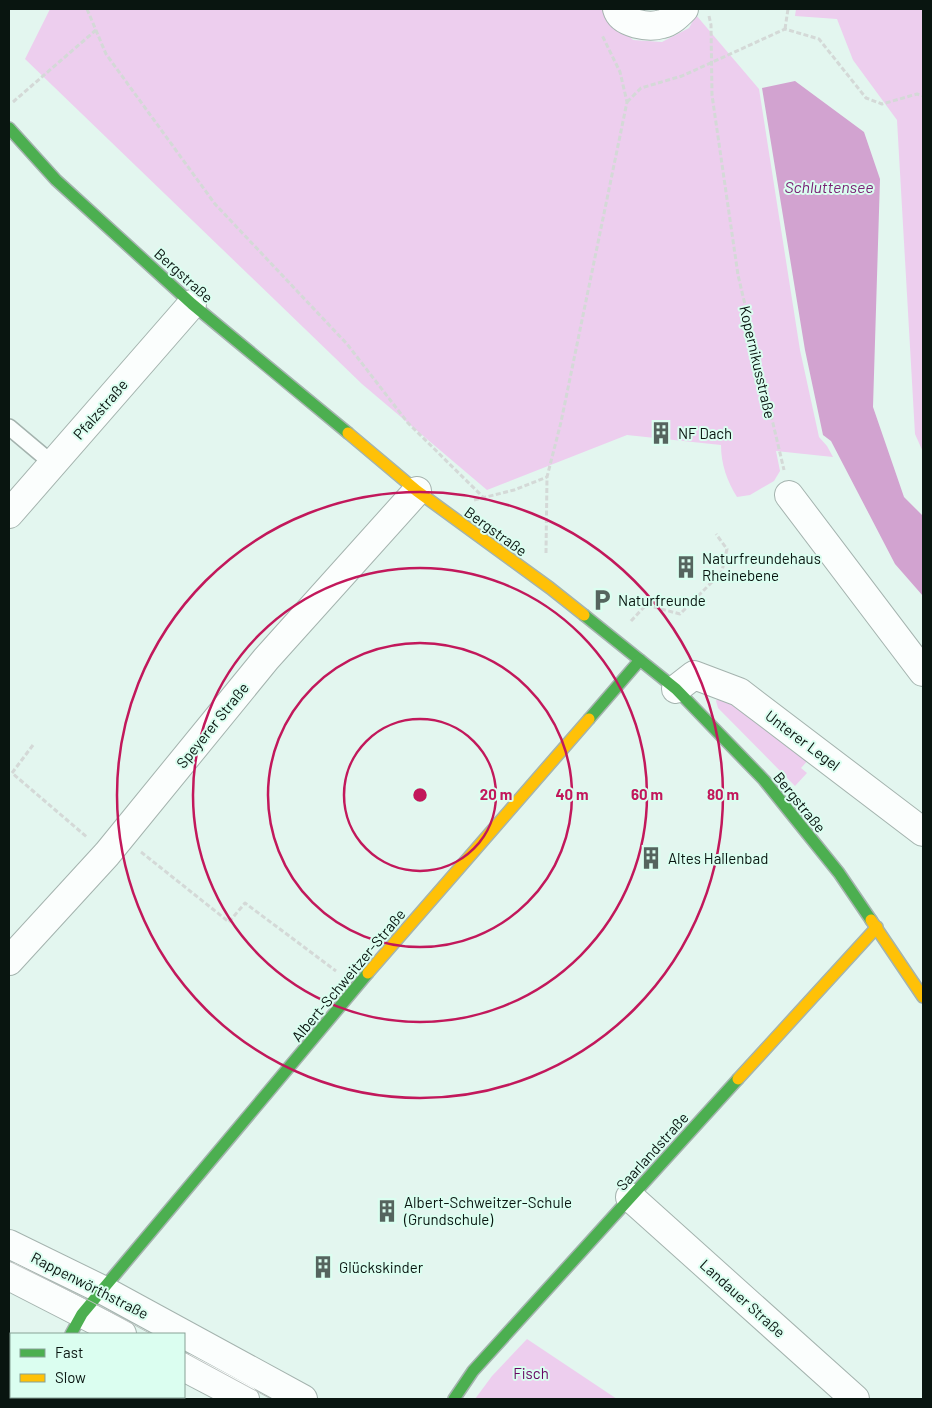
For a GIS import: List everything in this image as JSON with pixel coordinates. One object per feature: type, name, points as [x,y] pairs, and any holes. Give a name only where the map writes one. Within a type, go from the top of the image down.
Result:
[{"type":"street","points":[[617,9],[618,13],[631,22],[645,26],[662,24],[675,18],[684,9]]},
{"type":"street","name":"Bergstraße","points":[[9,128],[56,180],[192,304],[417,491],[550,588],[676,689],[764,780],[839,873],[923,997]]},
{"type":"street","name":"Pfalzstraße","points":[[9,514],[192,304]]},
{"type":"street","name":"Speyerer Straße","points":[[9,961],[114,845],[266,659],[417,491]]},
{"type":"street","points":[[790,495],[923,672]]},
{"type":"street","name":"Albert-Schweitzer-Straße","points":[[77,1324],[103,1290],[356,987],[640,660]]},
{"type":"street","name":"Unterer Legel","points":[[676,689],[694,675],[739,692],[923,832]]},
{"type":"street","name":"Saarlandstraße","points":[[454,1399],[473,1371],[630,1196],[877,927]]},
{"type":"street","name":"Landauer Straße","points":[[630,1196],[855,1399]]},
{"type":"street","name":"Rappenwörthstraße","points":[[9,1244],[103,1290],[182,1333]]},
{"type":"street","name":"Rappenwörthstraße","points":[[9,1276],[77,1324],[118,1333]]},
{"type":"street","name":"Rappenwörthstraße","points":[[185,1335],[303,1399]]},
{"type":"street","points":[[185,1367],[245,1399]]},
{"type":"lane","points":[[9,427],[53,464]]},
{"type":"path","points":[[87,9],[106,54],[215,204],[347,344],[408,423],[483,496]]},
{"type":"path","name":"Kopernikusstraße","points":[[708,9],[711,25],[712,95],[738,275],[790,495]]},
{"type":"path","points":[[785,29],[788,9]]},
{"type":"path","points":[[627,102],[641,88],[682,76],[785,29],[820,39],[866,98],[882,104],[917,94],[923,96]]},
{"type":"path","points":[[9,106],[96,30]]},
{"type":"path","points":[[550,588],[546,551],[547,477],[561,422],[627,102],[620,72],[599,30]]},
{"type":"path","points":[[444,511],[483,496],[514,490],[547,477]]},
{"type":"path","points":[[636,615],[646,605],[680,614],[712,582],[722,571],[727,549],[716,534]]},
{"type":"path","points":[[33,745],[12,772],[114,845],[229,922],[245,903],[356,987]]},
{"type":"green space","points":[[50,9],[608,9],[609,16],[633,40],[662,42],[689,28],[696,15],[759,89],[800,350],[819,437],[833,457],[776,451],[780,471],[774,481],[750,495],[737,497],[725,472],[721,445],[627,435],[487,490],[362,384],[25,59]]},
{"type":"green space","points":[[796,9],[923,9],[923,452],[915,434],[897,120],[853,60],[837,19],[795,16]]},
{"type":"green space","points":[[719,696],[724,696],[811,757],[801,768],[807,773],[795,786],[718,708],[716,701]]},
{"type":"green space","name":"Fisch","points":[[527,1339],[617,1399],[475,1399],[492,1376]]},
{"type":"water","name":"Schluttensee","points":[[795,81],[864,132],[880,179],[873,407],[904,497],[923,516],[923,596],[895,564],[831,441],[823,435],[805,350],[762,88]]},
{"type":"tram line","points":[[9,1261],[149,1333]]},
{"type":"tram line","points":[[185,1353],[271,1399]]},
{"type":"traffic: fast","points":[[9,128],[56,180],[192,304],[348,433]]},
{"type":"traffic: fast","points":[[584,615],[676,689],[764,780],[839,873],[871,920]]},
{"type":"traffic: fast","points":[[589,719],[640,660]]},
{"type":"traffic: fast","points":[[72,1333],[82,1314],[368,973]]},
{"type":"traffic: fast","points":[[454,1399],[473,1371],[738,1079]]},
{"type":"traffic: slow","points":[[348,433],[417,491],[584,615]]},
{"type":"traffic: slow","points":[[368,973],[589,719]]},
{"type":"traffic: slow","points":[[871,920],[923,997]]},
{"type":"traffic: slow","points":[[738,1079],[877,927]]},
{"type":"place","name":"NF Dach","points":[[661,433]]},
{"type":"place","name":"Naturfreundehaus Rheinebene","points":[[686,567]]},
{"type":"place","name":"Naturfreunde","points":[[602,600]]},
{"type":"place","name":"Altes Hallenbad","points":[[651,858]]},
{"type":"place","name":"Albert-Schweitzer-Schule (Grundschule)","points":[[387,1211]]},
{"type":"place","name":"Glückskinder","points":[[323,1267]]}]
